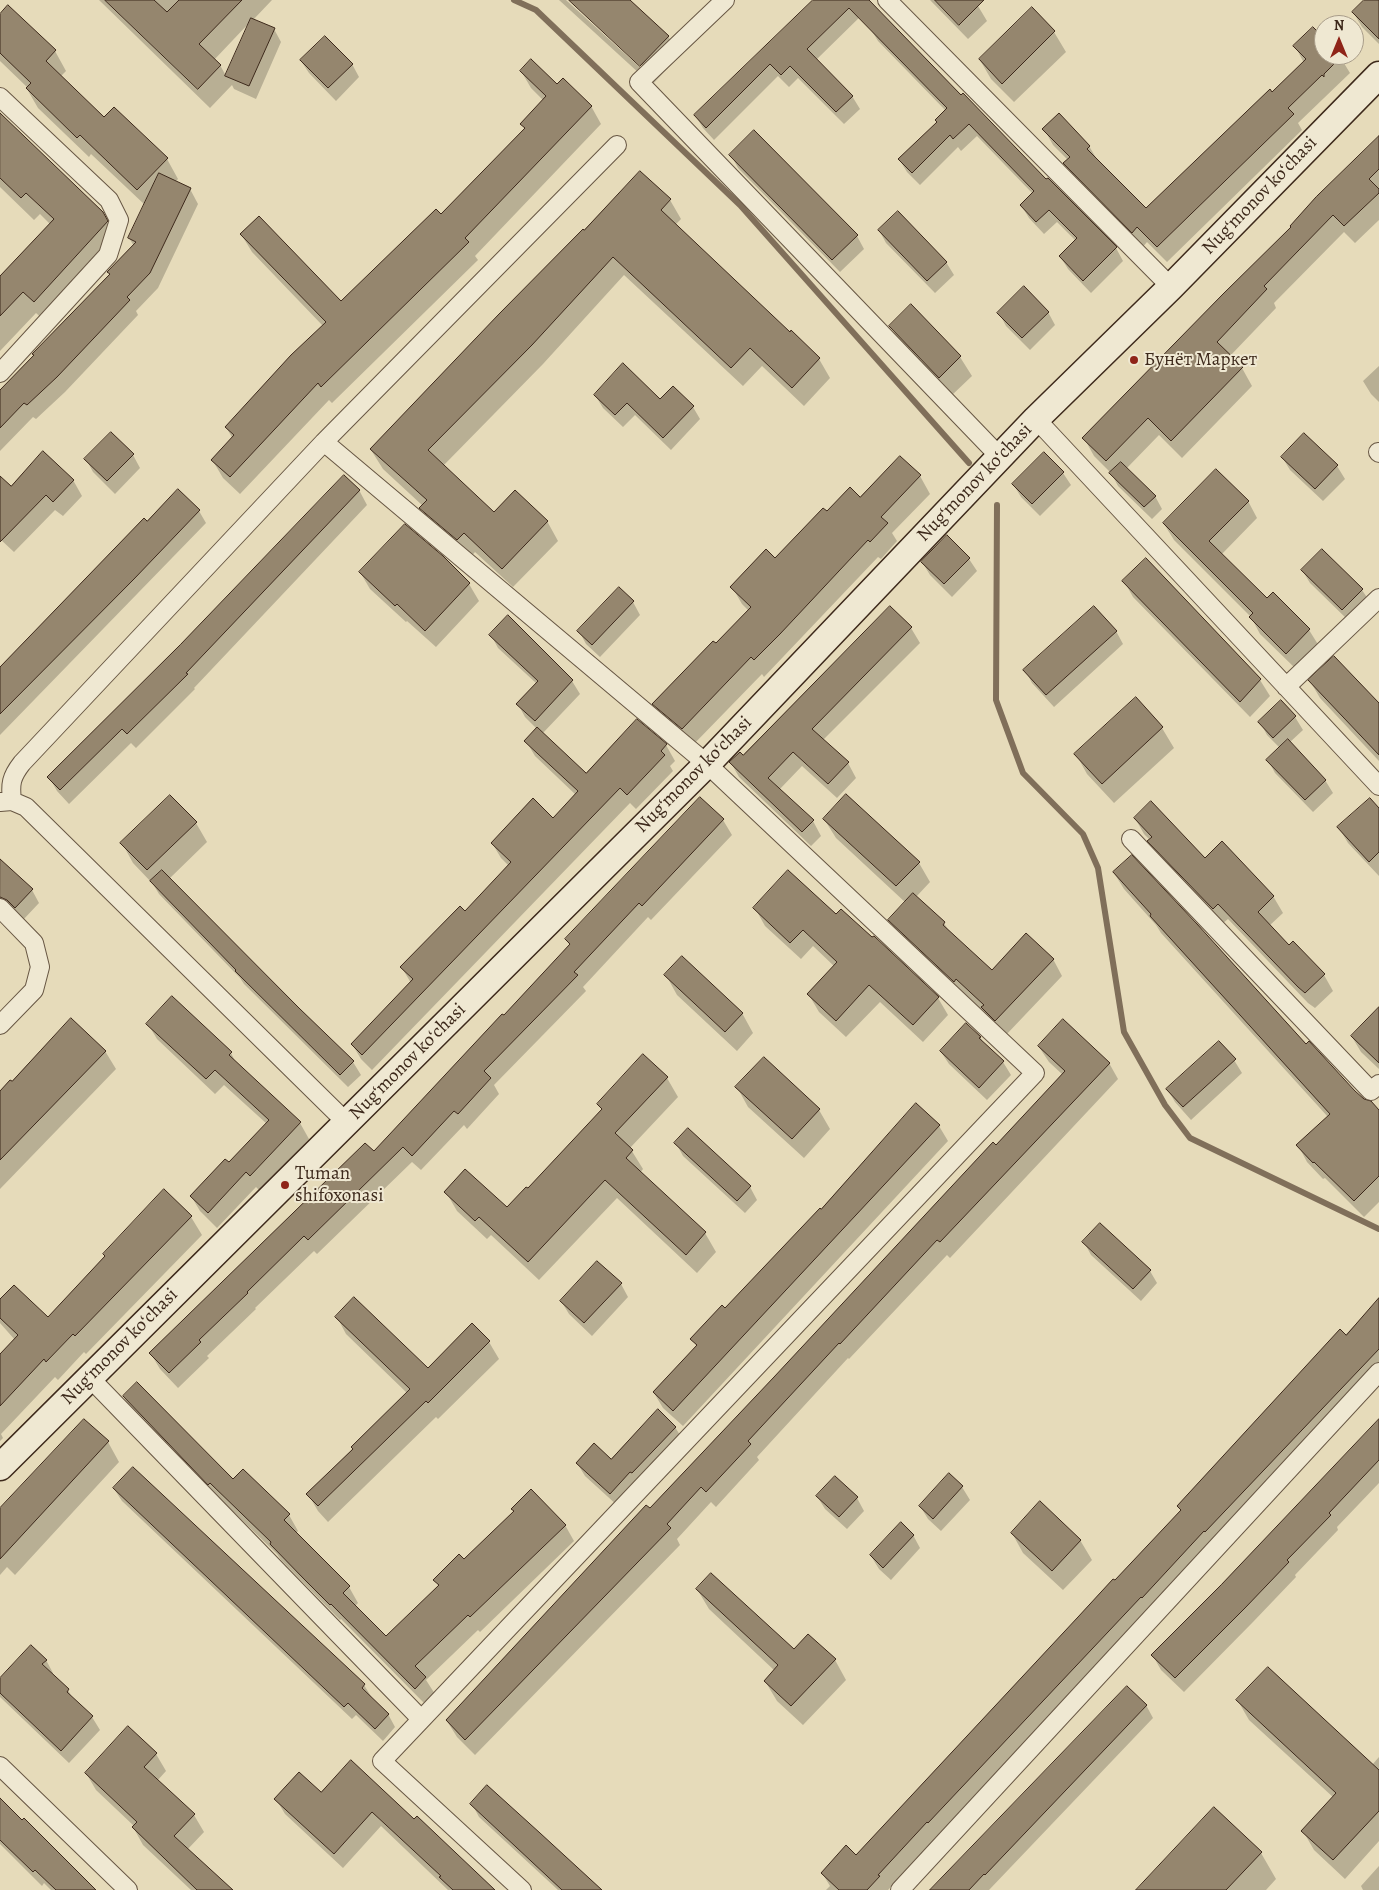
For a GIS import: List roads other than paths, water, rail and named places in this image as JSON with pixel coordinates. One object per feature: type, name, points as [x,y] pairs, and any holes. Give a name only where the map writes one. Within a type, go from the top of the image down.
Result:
[{"type":"main road","name":"Nugʻmonov koʻchasi","points":[[0,1467],[708,764],[1036,418],[1171,287],[1379,75]]},
{"type":"street","points":[[725,0],[639,82],[1000,457]]},
{"type":"street","points":[[887,0],[1171,287]]},
{"type":"street","points":[[0,97],[109,200],[119,220],[108,255],[0,373]]},
{"type":"street","points":[[347,1123],[26,806],[6,802],[13,774],[324,442],[617,145]]},
{"type":"street","points":[[1036,418],[1379,786]]},
{"type":"street","points":[[324,442],[708,764],[1035,1073],[382,1761],[522,1890]]},
{"type":"street","points":[[1286,687],[1379,598]]},
{"type":"street","points":[[1132,838],[1375,1087]]},
{"type":"street","points":[[0,908],[34,943],[40,968],[34,990],[0,1025]]},
{"type":"street","points":[[900,1890],[1379,1372]]},
{"type":"street","points":[[89,1378],[421,1719]]},
{"type":"street","points":[[0,1766],[128,1890]]},
{"type":"waterway","points":[[514,0],[536,10],[740,205],[969,463]]},
{"type":"waterway","points":[[997,505],[996,700],[1023,773],[1083,834],[1098,868],[1124,1032],[1165,1105],[1190,1138],[1379,1229]]},
{"type":"place","name":"Бунёт Маркет","points":[[1134,360]]},
{"type":"place","name":"Tuman shifoxonasi","points":[[285,1185]]}]
